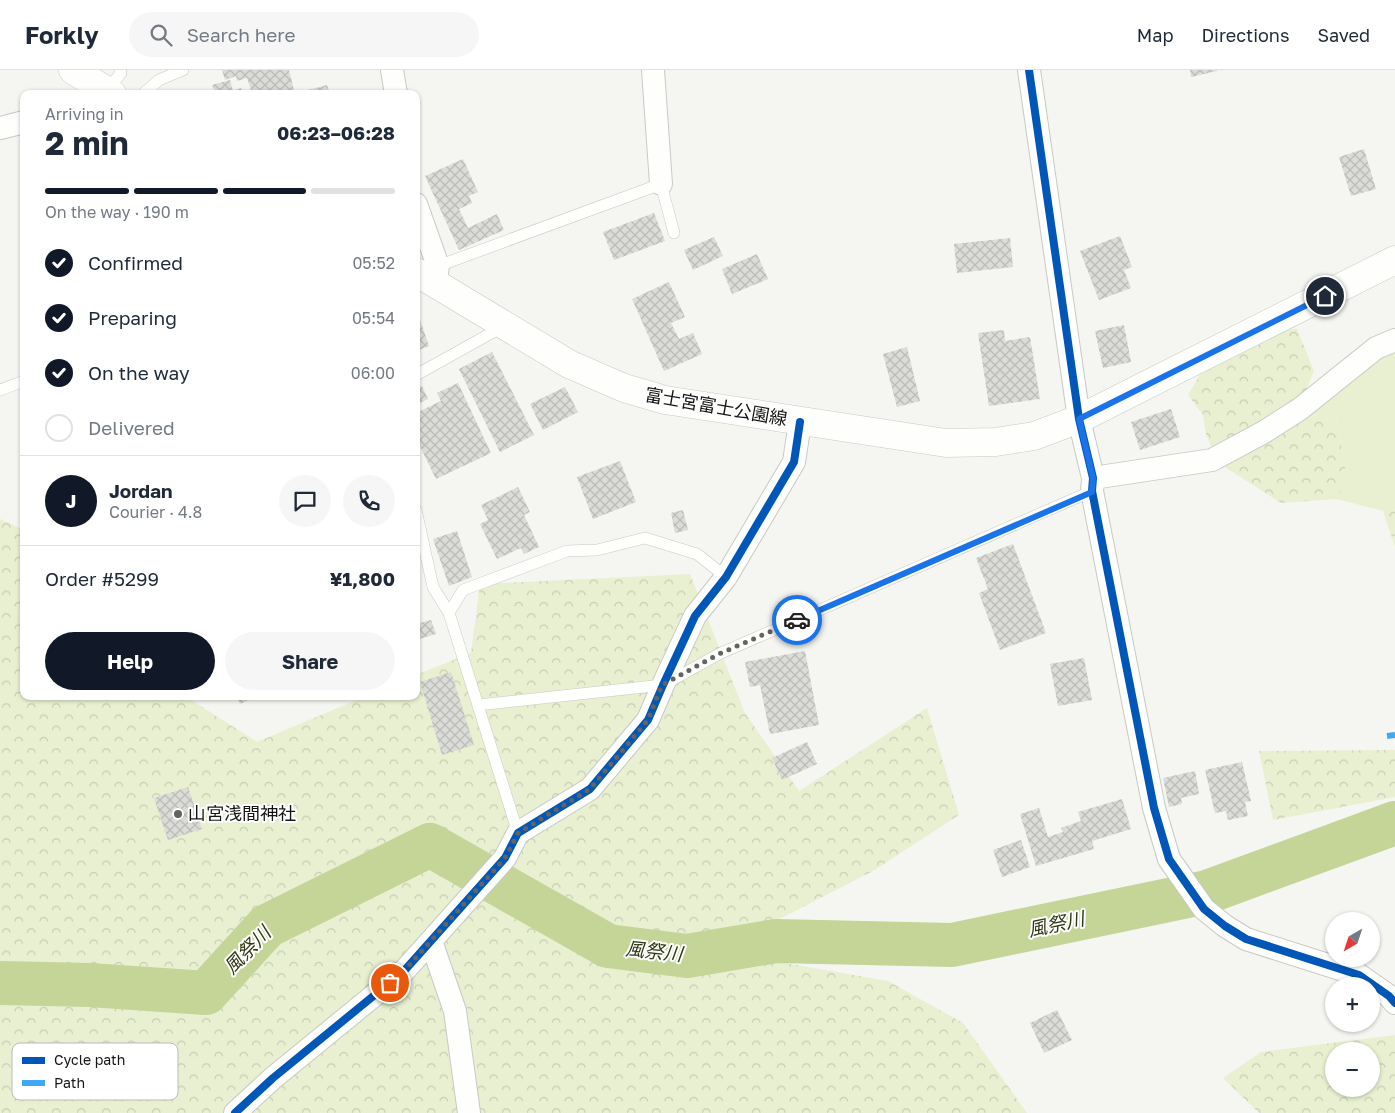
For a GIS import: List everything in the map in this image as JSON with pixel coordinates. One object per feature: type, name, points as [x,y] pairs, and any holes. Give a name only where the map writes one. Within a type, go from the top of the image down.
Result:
[{"type":"main road","points":[[73,70],[113,85]]},
{"type":"main road","name":"富士宮富士公園線","points":[[430,274],[504,326],[569,364],[624,388],[665,400],[946,443],[996,442],[1034,436],[1079,419],[1395,260]]},
{"type":"street","points":[[392,70],[395,90]]},
{"type":"street","points":[[654,70],[661,184]]},
{"type":"street","points":[[1029,70],[1079,419],[1154,808],[1168,858],[1204,909],[1228,928],[1246,939],[1359,975],[1389,996],[1395,1003]]},
{"type":"street","points":[[0,128],[20,123]]},
{"type":"street","points":[[420,224],[430,274]]},
{"type":"street","points":[[1093,485],[1212,460],[1264,432],[1300,408],[1376,348],[1395,340]]},
{"type":"street","points":[[235,1113],[273,1078],[404,971],[505,858],[518,833],[590,789],[648,720],[662,685],[696,616],[726,577],[794,462],[800,422]]},
{"type":"street","points":[[431,941],[455,1011],[470,1113]]},
{"type":"lane","points":[[148,90],[159,80],[183,70]]},
{"type":"lane","points":[[430,274],[661,184],[674,233]]},
{"type":"lane","points":[[420,373],[504,326]]},
{"type":"lane","points":[[0,390],[20,383]]},
{"type":"lane","points":[[478,705],[662,685],[719,654],[1093,485]]},
{"type":"lane","points":[[420,528],[433,587],[450,613],[518,833]]},
{"type":"lane","points":[[450,613],[463,590],[567,551],[597,550],[645,538],[697,554],[726,577]]},
{"type":"green space","points":[[1277,328],[1297,329],[1314,371],[1305,393],[1316,416],[1336,416],[1347,478],[1337,499],[1281,503],[1217,462],[1206,434],[1203,415],[1188,395],[1201,373]]},
{"type":"green space","points":[[1395,344],[1395,503],[1383,511],[1337,499],[1347,478],[1336,416],[1316,416],[1310,404]]},
{"type":"green space","points":[[1395,501],[1395,547],[1383,511]]},
{"type":"green space","points":[[0,519],[20,528],[20,700],[191,700],[257,742],[357,700],[420,700],[420,673],[471,653],[480,584],[690,574],[745,713],[799,791],[927,708],[959,815],[873,871],[717,951],[888,981],[963,1023],[1027,1113],[0,1113]]},
{"type":"green space","points":[[1395,750],[1395,797],[1273,820],[1259,751]]},
{"type":"green space","points":[[1395,1035],[1395,1113],[1259,1113],[1223,1078],[1261,1052],[1325,1044],[1325,1097],[1380,1097],[1380,1042],[1340,1042]]},
{"type":"building","points":[[222,70],[289,70],[294,90],[251,90],[247,78],[237,81],[236,76],[225,80]]},
{"type":"building","points":[[1190,70],[1217,70],[1217,71],[1191,77]]},
{"type":"building","points":[[230,80],[233,90],[214,90],[212,85]]},
{"type":"building","points":[[327,85],[329,90],[308,90]]},
{"type":"building","points":[[1364,149],[1376,189],[1351,196],[1339,157]]},
{"type":"building","points":[[463,159],[478,192],[469,196],[472,203],[459,209],[468,228],[497,214],[504,230],[459,250],[425,176]]},
{"type":"building","points":[[654,213],[665,241],[614,260],[603,232]]},
{"type":"building","points":[[1120,236],[1132,267],[1124,270],[1131,288],[1099,300],[1080,251]]},
{"type":"building","points":[[714,237],[723,256],[693,270],[684,250]]},
{"type":"building","points":[[1010,238],[1013,267],[957,273],[954,244]]},
{"type":"building","points":[[757,254],[768,279],[732,294],[722,269]]},
{"type":"building","points":[[669,282],[685,317],[671,323],[679,339],[693,333],[702,354],[664,371],[632,299]]},
{"type":"building","points":[[420,320],[429,346],[420,349]]},
{"type":"building","points":[[1124,325],[1131,362],[1103,368],[1095,331]]},
{"type":"building","points":[[1004,330],[1005,341],[1030,337],[1040,399],[989,406],[978,333]]},
{"type":"building","points":[[907,347],[920,401],[897,407],[883,354]]},
{"type":"building","points":[[492,352],[534,435],[500,452],[459,369]]},
{"type":"building","points":[[458,383],[491,453],[436,479],[420,446],[420,411],[441,401],[437,393]]},
{"type":"building","points":[[422,386],[428,399],[420,403],[420,387]]},
{"type":"building","points":[[565,387],[578,412],[543,430],[530,404]]},
{"type":"building","points":[[1171,409],[1180,437],[1140,450],[1131,422]]},
{"type":"building","points":[[620,461],[636,502],[593,519],[577,477]]},
{"type":"building","points":[[518,487],[530,512],[524,515],[539,547],[524,554],[521,548],[497,559],[480,524],[488,520],[481,505]]},
{"type":"building","points":[[683,510],[688,530],[675,533],[671,513]]},
{"type":"building","points":[[457,531],[472,577],[449,586],[433,539]]},
{"type":"building","points":[[1013,544],[1046,633],[1000,650],[979,593],[988,589],[976,558]]},
{"type":"building","points":[[431,620],[436,634],[420,639],[420,623]]},
{"type":"building","points":[[805,651],[819,725],[770,734],[760,685],[750,687],[745,662]]},
{"type":"building","points":[[1084,658],[1092,700],[1058,706],[1050,664]]},
{"type":"building","points":[[451,672],[474,745],[442,755],[420,682]]},
{"type":"building","points":[[238,700],[249,700],[240,704]]},
{"type":"building","points":[[807,742],[817,764],[782,780],[772,758]]},
{"type":"building","points":[[1242,762],[1251,801],[1245,802],[1248,816],[1228,820],[1226,811],[1215,813],[1205,770]]},
{"type":"building","points":[[1195,771],[1199,794],[1181,798],[1182,804],[1169,807],[1163,778]]},
{"type":"building","name":"山宮浅間神社","points":[[188,787],[202,829],[168,840],[154,798]]},
{"type":"building","points":[[1122,799],[1131,829],[1092,841],[1094,849],[1036,866],[1020,814],[1039,808],[1048,837],[1063,832],[1061,828],[1081,821],[1078,812]]},
{"type":"building","points":[[1021,840],[1030,867],[1002,877],[993,850]]},
{"type":"building","points":[[1057,1010],[1072,1040],[1044,1053],[1030,1023]]},
{"type":"waterway","name":"風祭川","points":[[0,983],[90,985],[206,993],[267,926],[430,845],[608,946],[687,956],[776,941],[952,945],[1207,892],[1395,823]]},
{"type":"marked path","points":[[1387,736],[1395,735]]},
{"type":"cycle path","points":[[1029,70],[1079,419],[1093,478],[1092,491],[1154,808],[1169,859],[1204,909],[1225,926],[1246,939],[1359,975],[1389,996],[1395,1003]]},
{"type":"cycle path","points":[[235,1113],[273,1078],[404,971],[505,858],[518,833],[590,789],[648,720],[695,616],[726,577],[794,462],[800,422]]},
{"type":"way so far","points":[[390,983],[404,971],[505,858],[518,833],[590,789],[648,720],[662,685],[719,654],[797,620]]},
{"type":"place","name":"山宮浅間神社","points":[[178,814]]},
{"type":"route","points":[[797,620],[1092,492],[1093,478],[1079,419],[1325,296]]}]
